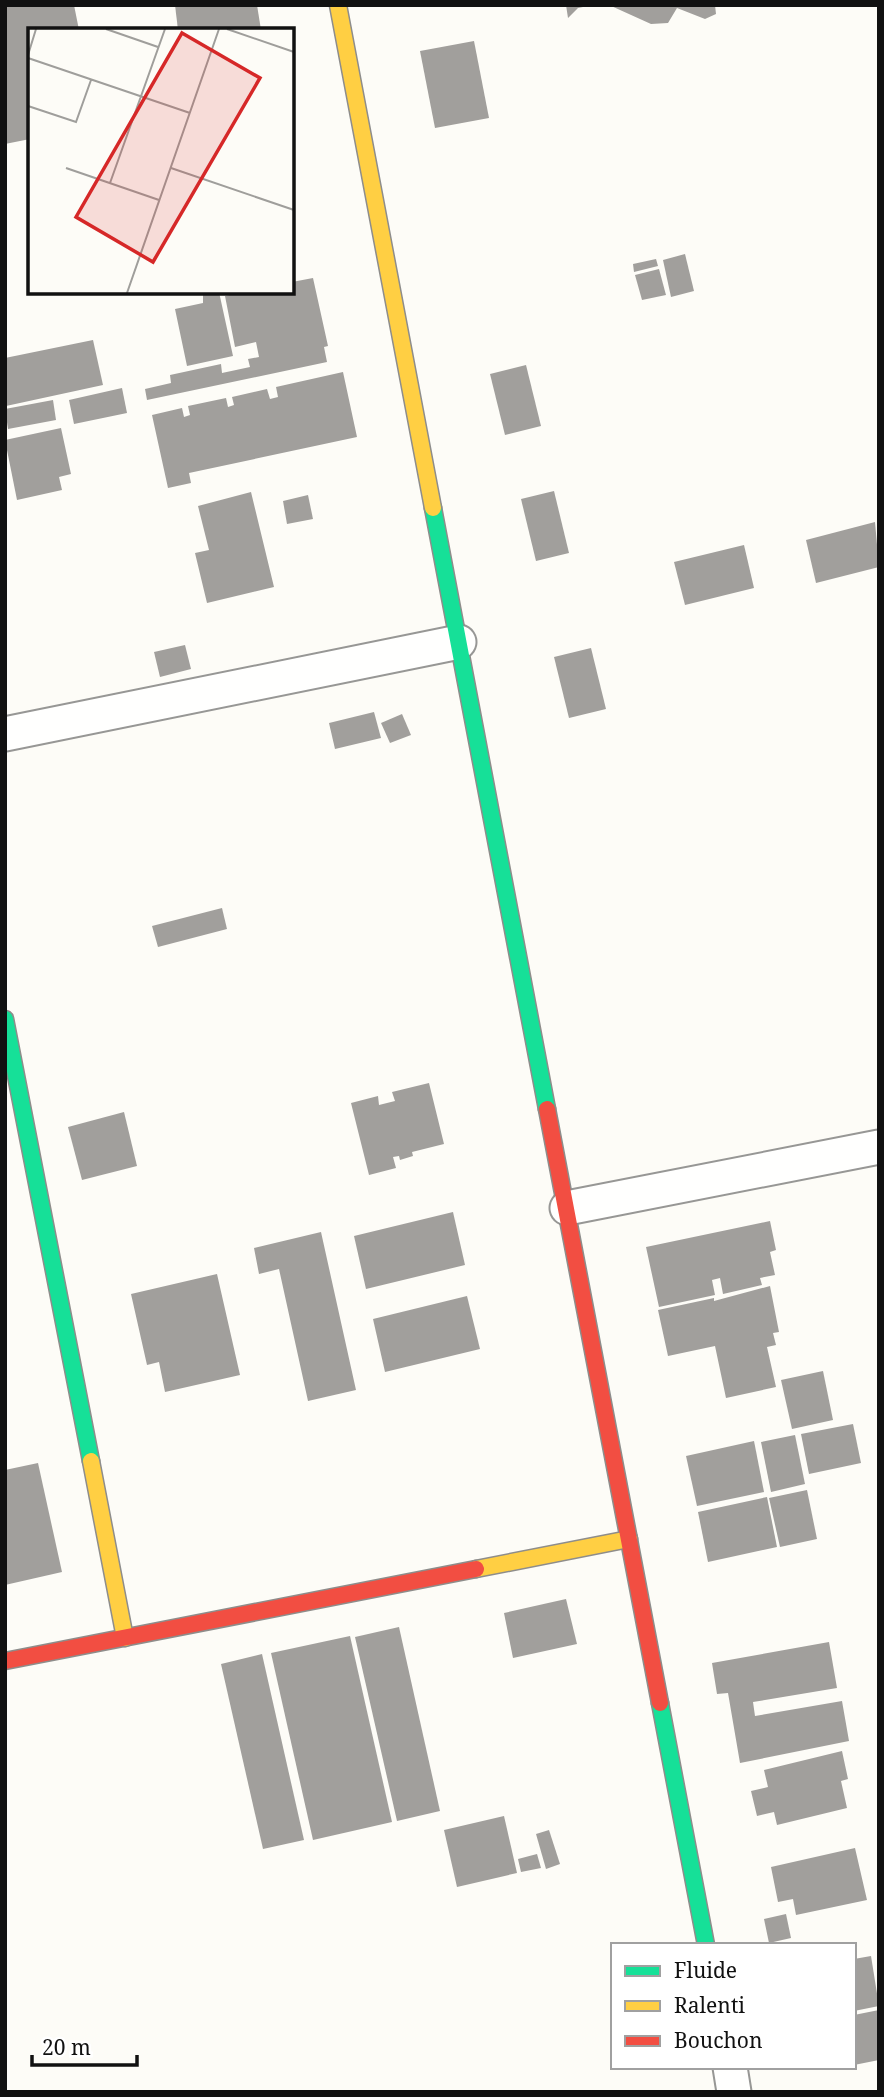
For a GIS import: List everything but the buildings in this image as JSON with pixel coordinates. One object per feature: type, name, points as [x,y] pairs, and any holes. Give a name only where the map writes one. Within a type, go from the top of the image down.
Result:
[{"type":"street","points":[[338,5],[706,1943]]},
{"type":"street","points":[[5,734],[459,642]]},
{"type":"street","points":[[5,1019],[125,1637]]},
{"type":"street","points":[[567,1208],[879,1147]]},
{"type":"street","points":[[5,1661],[629,1539]]},
{"type":"street","points":[[730,2069],[734,2092]]},
{"type":"traffic: fast","points":[[433,508],[547,1109]]},
{"type":"traffic: fast","points":[[5,1019],[91,1461]]},
{"type":"traffic: fast","points":[[660,1703],[706,1943]]},
{"type":"traffic: slow","points":[[338,5],[433,508]]},
{"type":"traffic: slow","points":[[91,1461],[125,1638]]},
{"type":"traffic: slow","points":[[476,1569],[629,1539]]},
{"type":"traffic: jam","points":[[547,1109],[660,1703]]},
{"type":"traffic: jam","points":[[5,1661],[476,1569]]}]
